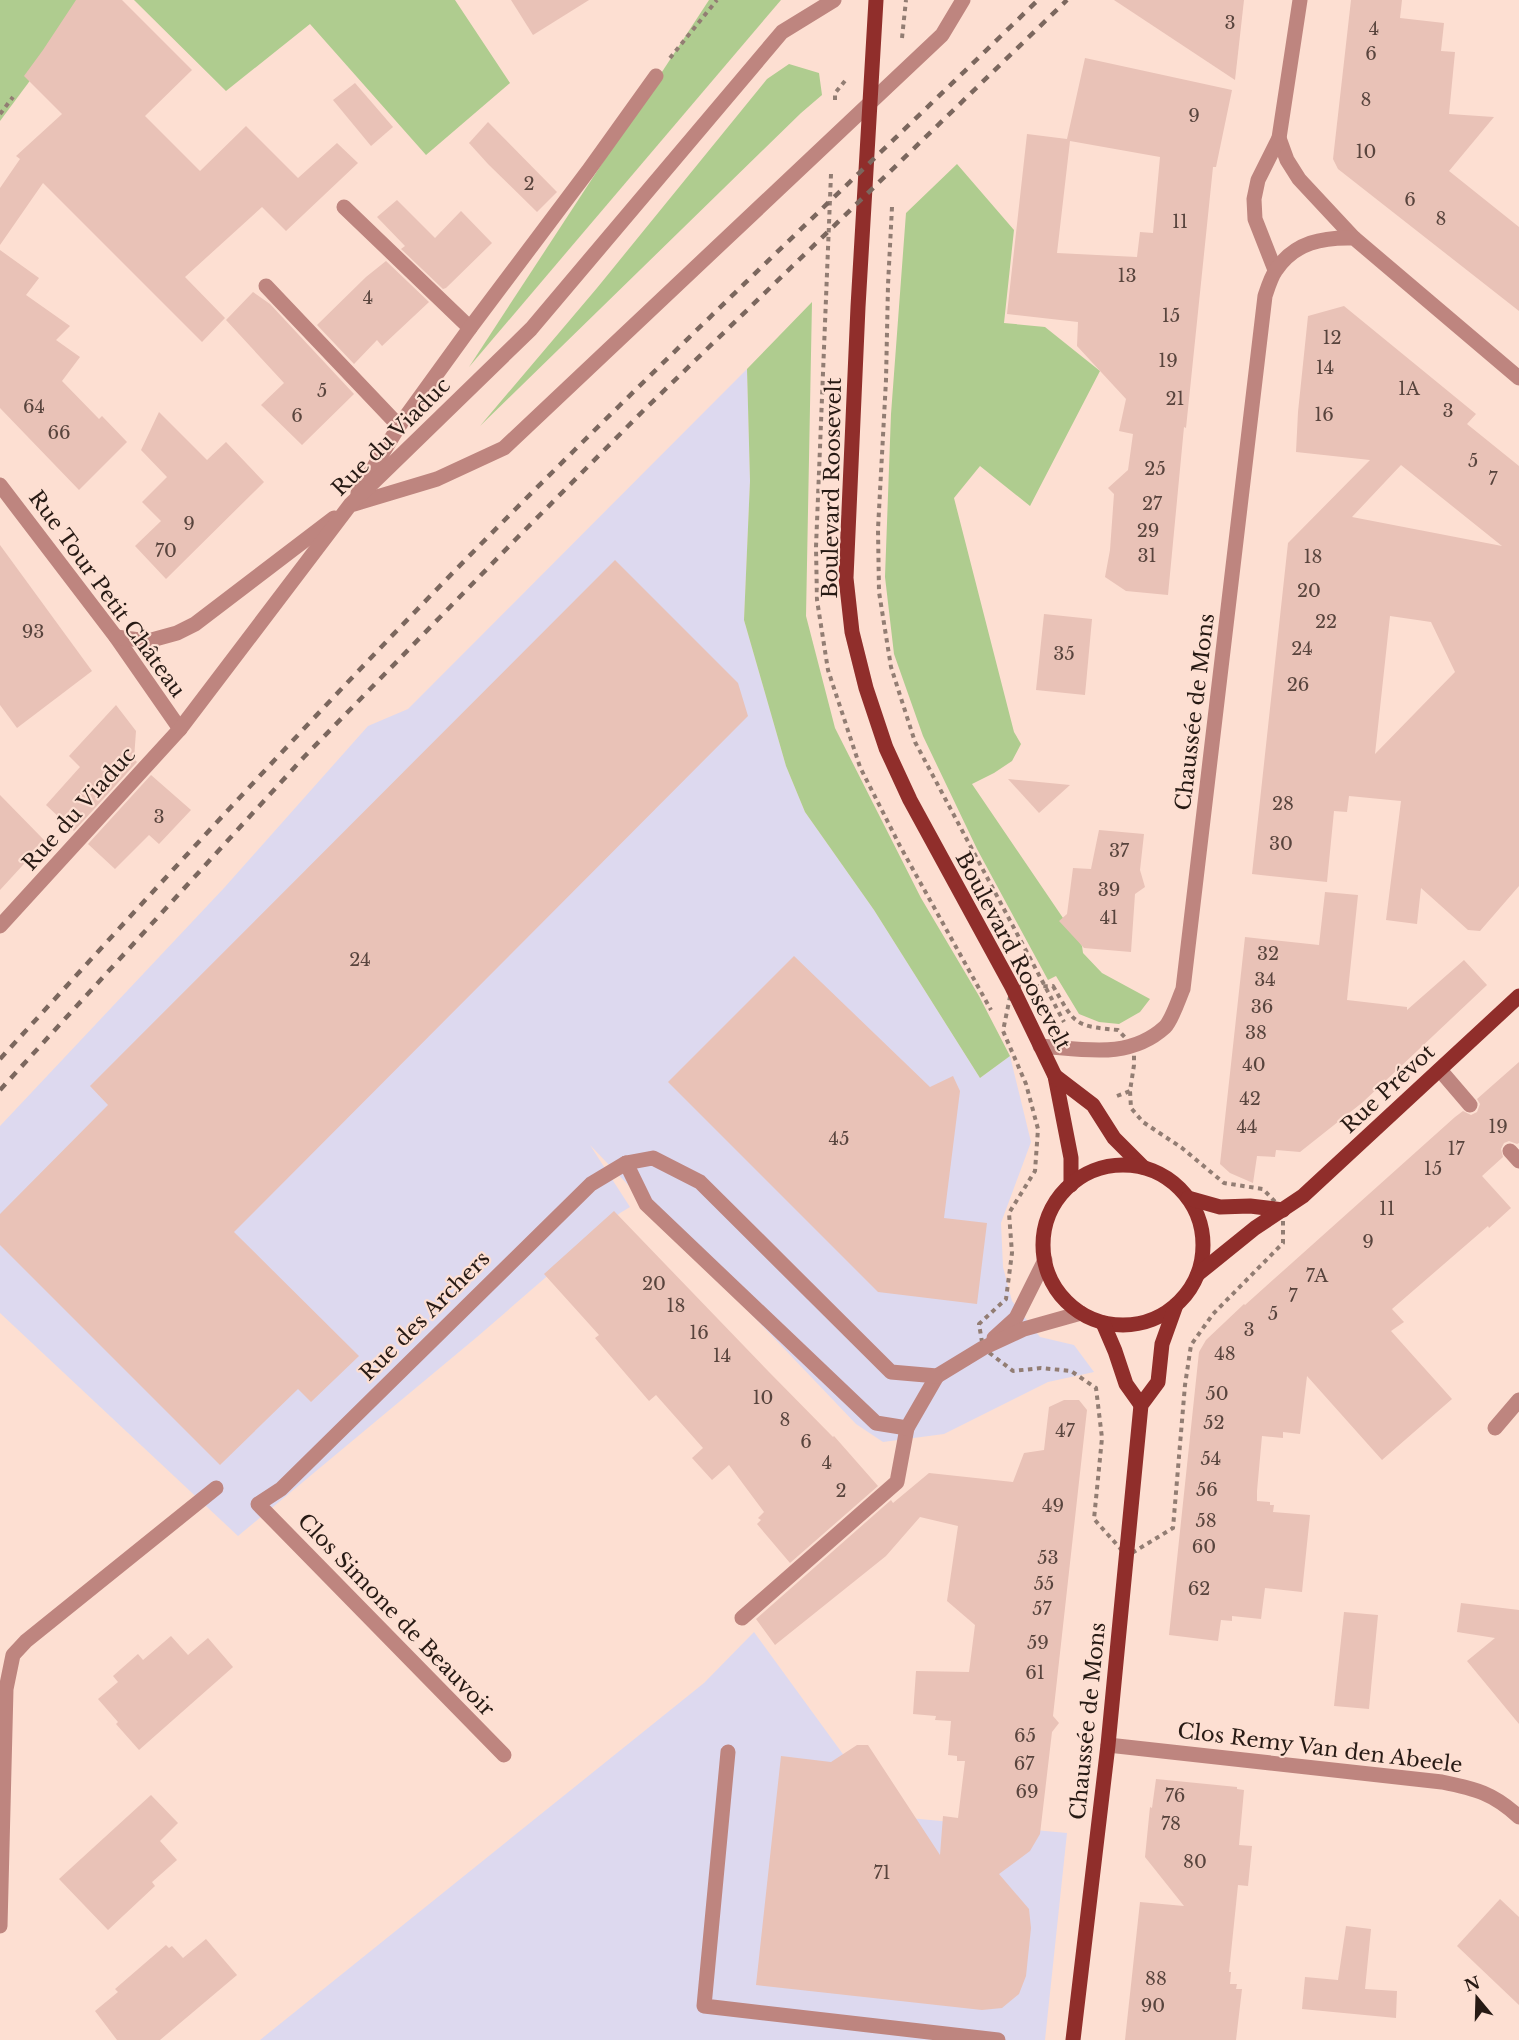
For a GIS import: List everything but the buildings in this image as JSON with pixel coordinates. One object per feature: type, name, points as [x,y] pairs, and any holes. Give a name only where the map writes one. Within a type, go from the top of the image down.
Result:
[{"type":"main road","name":"Boulevard Roosevelt","points":[[876,0],[858,307],[846,578],[852,632],[866,688],[886,748],[910,800],[1012,987],[1055,1076],[1071,1158],[1071,1185]]},
{"type":"main road","name":"Rue Prévot","points":[[1198,1274],[1231,1246],[1303,1196],[1519,996]]},
{"type":"main road","name":"Boulevard Roosevelt","points":[[1055,1076],[1093,1105],[1114,1138],[1143,1167]]},
{"type":"main road","points":[[1124,1165],[1143,1167],[1168,1179],[1188,1198],[1198,1215],[1203,1234],[1203,1254],[1198,1274],[1189,1291],[1176,1305],[1154,1319],[1129,1325],[1103,1323],[1081,1313],[1064,1299],[1051,1281],[1043,1242],[1046,1223],[1056,1202],[1071,1185],[1087,1174],[1124,1165]]},
{"type":"main road","points":[[1188,1198],[1220,1207],[1250,1206],[1283,1210]]},
{"type":"main road","name":"Chaussée de Mons","points":[[1073,2040],[1108,1745],[1141,1405],[1158,1382],[1162,1344],[1176,1305]]},
{"type":"main road","points":[[1103,1323],[1126,1384],[1141,1405]]},
{"type":"street","name":"Rue du Viaduc","points":[[0,926],[180,729],[350,505],[531,329],[782,32],[834,0]]},
{"type":"street","points":[[116,637],[148,641],[177,633],[195,624],[350,505],[437,478],[504,448],[942,35],[963,0]]},
{"type":"street","points":[[1300,0],[1279,138],[1258,180],[1254,199],[1255,219],[1275,270],[1291,254],[1309,243],[1329,237],[1354,237]]},
{"type":"street","points":[[350,505],[399,426],[656,76]]},
{"type":"street","points":[[1279,138],[1287,160],[1299,178],[1354,237],[1519,378]]},
{"type":"street","points":[[344,207],[470,328]]},
{"type":"street","name":"Chaussée de Mons","points":[[1040,1046],[1109,1051],[1134,1047],[1167,1026],[1183,988],[1265,296],[1275,270]]},
{"type":"street","points":[[266,286],[399,426]]},
{"type":"street","name":"Rue Tour Petit Château","points":[[0,484],[116,637],[180,729]]},
{"type":"street","points":[[1440,1070],[1470,1105]]},
{"type":"street","name":"Rue des Archers","points":[[258,1504],[280,1489],[591,1184],[626,1163],[653,1158],[700,1182],[891,1372],[937,1376]]},
{"type":"street","points":[[626,1163],[646,1204],[876,1423],[907,1428]]},
{"type":"street","points":[[983,1348],[1016,1318],[1045,1260]]},
{"type":"street","points":[[742,1618],[897,1482],[907,1428],[937,1376],[983,1348],[1024,1329],[1081,1313]]},
{"type":"street","points":[[1496,1428],[1519,1401]]},
{"type":"street","points":[[0,1926],[6,1658],[216,1488]]},
{"type":"street","name":"Clos Simone de Beauvoir","points":[[258,1504],[504,1755]]},
{"type":"street","name":"Clos Remy Van den Abeele","points":[[1108,1745],[1442,1782],[1477,1789],[1504,1804],[1519,1817]]},
{"type":"street","points":[[728,1752],[704,2006],[998,2040]]},
{"type":"path","points":[[656,76],[717,0]]},
{"type":"path","points":[[835,93],[835,105]]},
{"type":"path","points":[[0,114],[13,97]]},
{"type":"path","points":[[824,333],[832,165]]},
{"type":"path","points":[[888,285],[886,380],[878,530],[879,592],[891,667],[915,742],[1064,1022]]},
{"type":"path","points":[[1012,987],[1053,986],[1071,1017],[1087,1027],[1118,1030],[1134,1047],[1131,1108],[1143,1122],[1182,1148],[1224,1183],[1263,1189],[1283,1210],[1283,1243],[1213,1314],[1191,1345],[1185,1385],[1173,1528],[1127,1556]]},
{"type":"shaded area","points":[[747,369],[750,481],[744,620],[786,766],[805,812],[874,910],[980,1078],[1010,1056],[1031,1142],[1001,1223],[1003,1267],[1012,1301],[1040,1337],[1074,1345],[1094,1372],[1048,1382],[944,1434],[883,1442],[856,1424],[590,1145],[630,1207],[620,1213],[477,1337],[238,1536],[0,1313],[0,1126],[224,888],[368,726],[408,709]]},
{"type":"shaded area","points":[[754,1632],[888,1816],[1067,1833],[1045,2040],[260,2040],[704,1683]]},
{"type":"green space","points":[[0,0],[86,0],[0,121]]},
{"type":"green space","points":[[134,0],[455,0],[510,83],[426,155],[310,24],[226,91]]},
{"type":"green space","points":[[709,0],[781,0],[469,367]]},
{"type":"green space","points":[[789,64],[819,73],[822,95],[480,426],[597,288],[767,79]]},
{"type":"green space","points":[[957,164],[1014,230],[1004,323],[1045,327],[1100,371],[1030,506],[980,466],[954,498],[1014,732],[1021,744],[1012,761],[972,784],[1082,946],[1083,953],[1102,973],[1150,999],[1140,1012],[1119,1024],[1099,1022],[1079,1014],[1056,976],[1048,980],[977,849],[923,736],[894,654],[885,577],[891,414],[906,213]]},
{"type":"green space","points":[[812,302],[806,616],[835,728],[921,898],[979,996],[1010,1056],[980,1078],[874,910],[805,812],[786,766],[744,620],[750,481],[747,369]]},
{"type":"railway","points":[[0,1059],[296,737],[478,547],[686,340],[1038,0]]},
{"type":"railway","points":[[0,1090],[304,757],[516,539],[643,411],[1067,0]]}]
